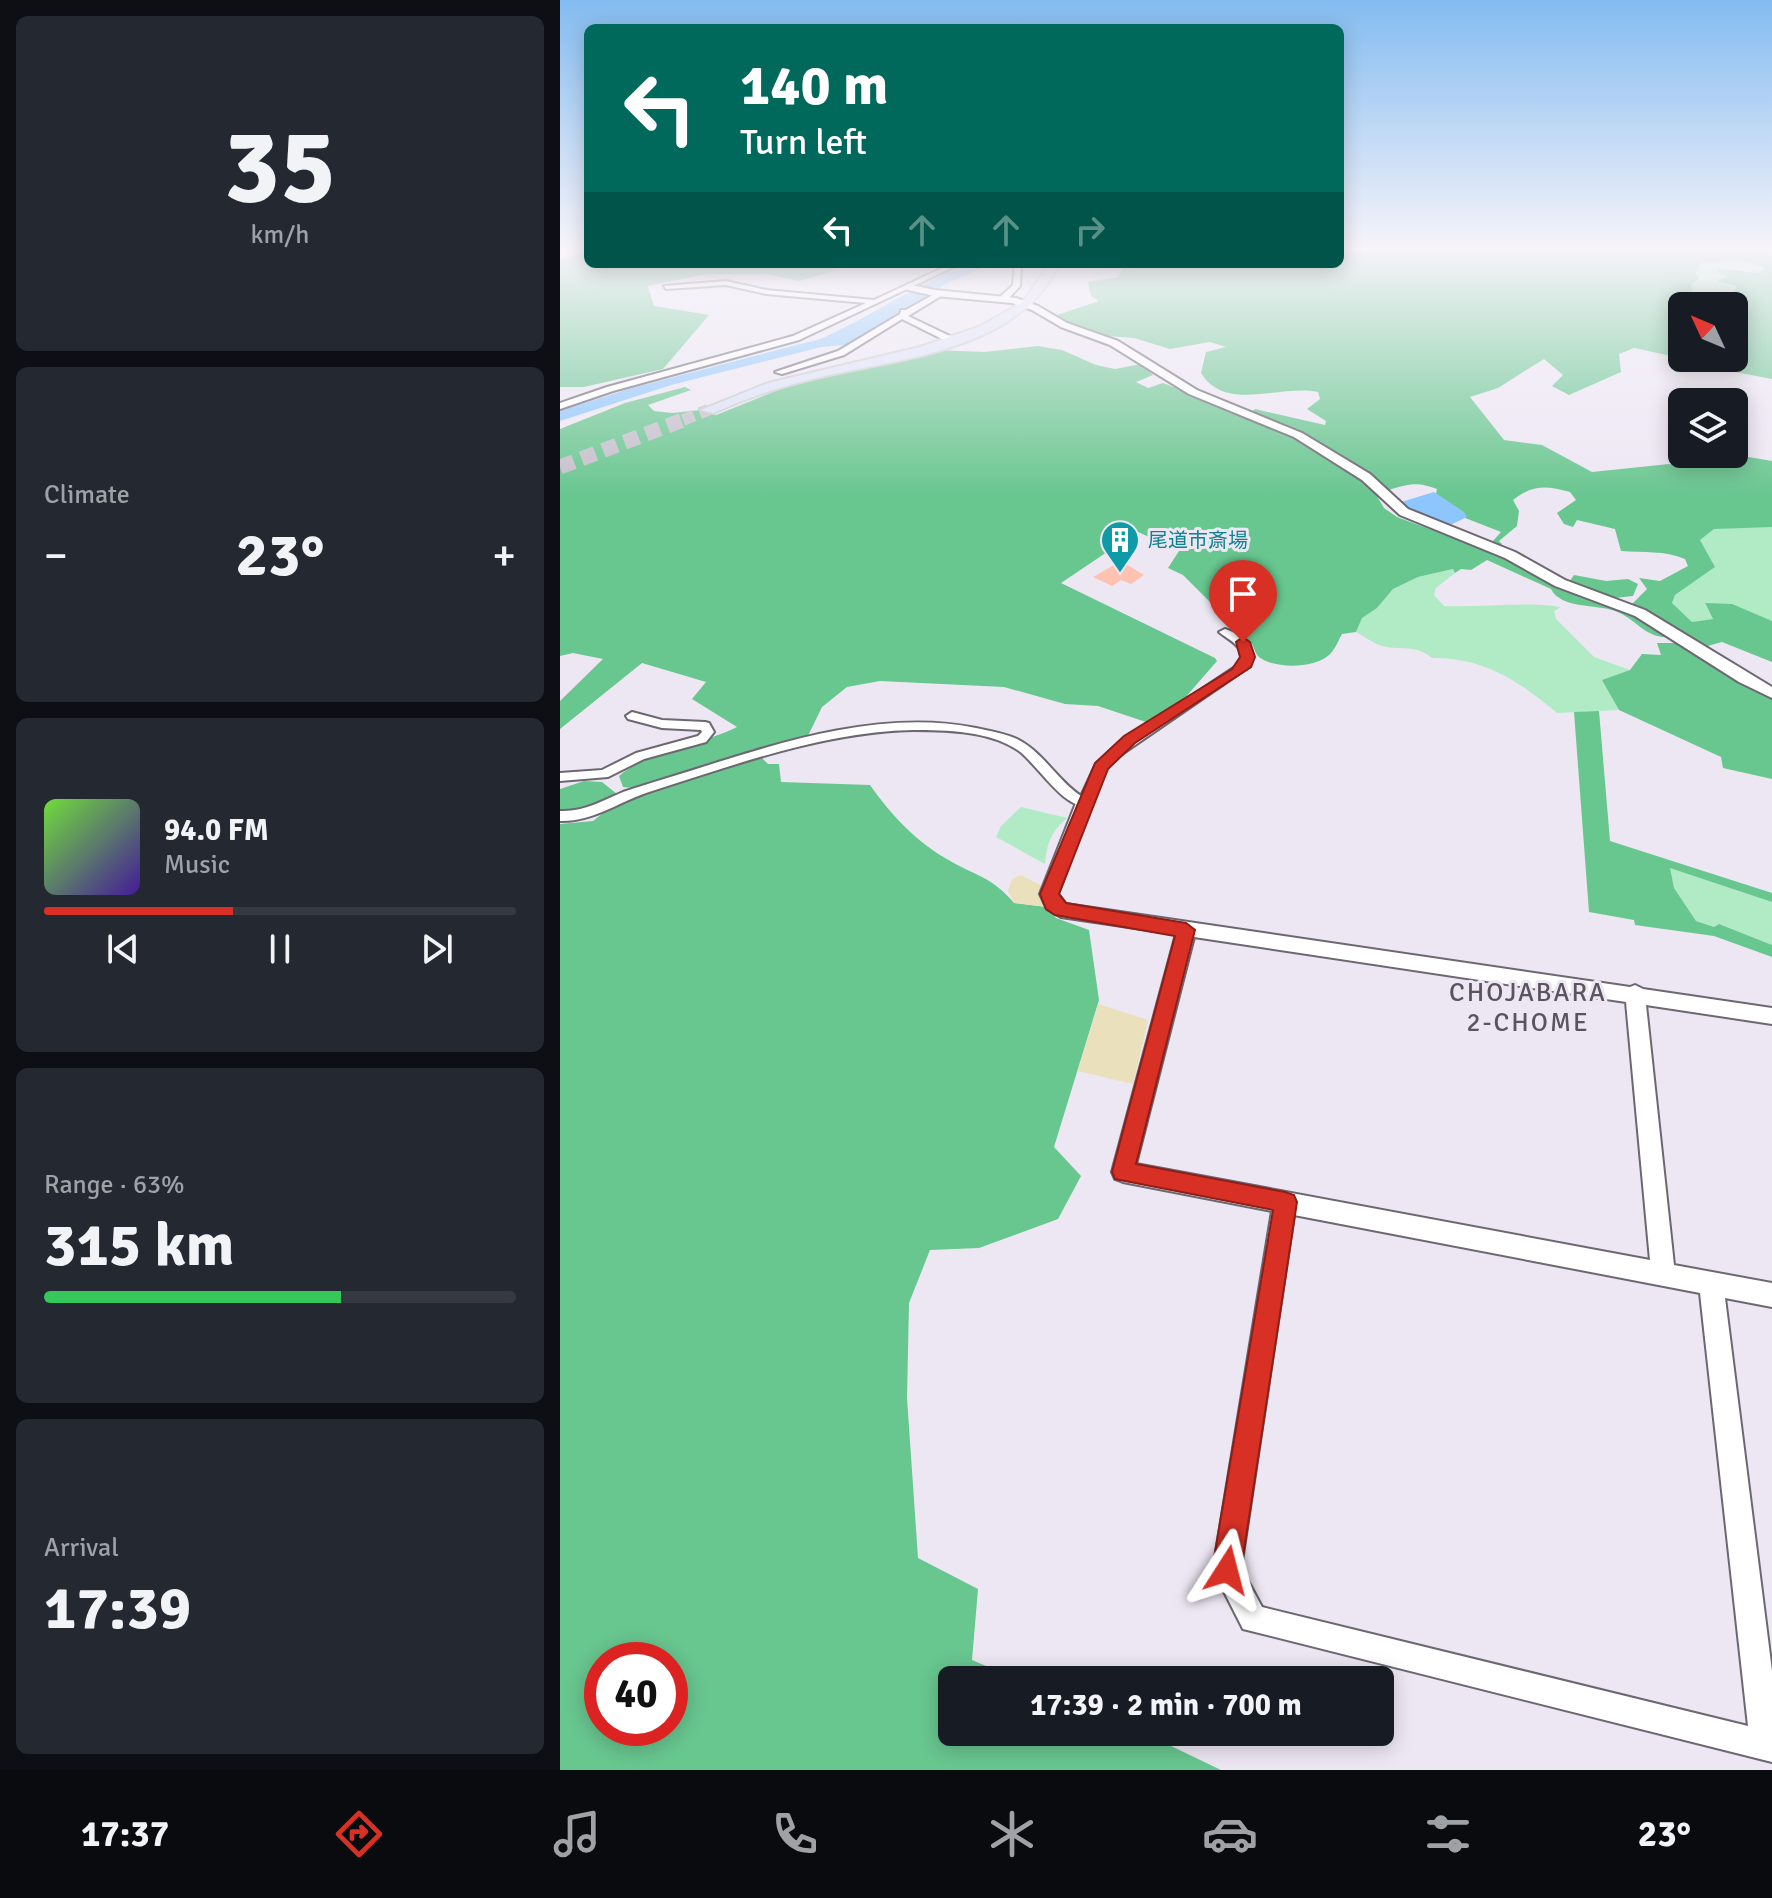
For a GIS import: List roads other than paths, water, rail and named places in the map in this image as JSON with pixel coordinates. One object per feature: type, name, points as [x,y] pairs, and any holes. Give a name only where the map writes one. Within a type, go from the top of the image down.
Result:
[{"type":"main road","points":[[708,410],[759,390],[970,333]]},
{"type":"street","points":[[560,406],[808,333]]},
{"type":"street","points":[[779,372],[830,358],[871,333]]},
{"type":"street","points":[[936,333],[951,340]]},
{"type":"street","points":[[1085,333],[1114,343],[1193,392],[1298,435],[1366,477],[1404,512],[1510,555],[1560,583],[1640,613],[1744,679],[1772,693]]},
{"type":"street","points":[[830,358],[845,368]]},
{"type":"street","points":[[560,397],[580,398]]},
{"type":"street","points":[[1225,632],[1243,642],[1247,650],[1246,664],[1122,746],[1100,767],[1049,894],[1053,904],[1061,910],[1635,993],[1772,1016]]},
{"type":"street","points":[[560,777],[604,774],[640,756],[702,739],[708,732],[705,726],[662,724],[632,716]]},
{"type":"street","points":[[560,816],[586,815],[620,797],[780,750],[854,733],[913,725],[965,728],[1010,740],[1036,757],[1067,792],[1084,803]]},
{"type":"street","points":[[1186,930],[1123,1172],[1772,1295]]},
{"type":"street","points":[[1635,993],[1663,1274]]},
{"type":"street","points":[[1285,1202],[1227,1570],[1253,1619],[1769,1746],[1711,1284]]},
{"type":"water","points":[[833,333],[872,333],[855,344],[821,347],[671,385],[560,421],[560,411],[632,388],[820,339]]},
{"type":"water","points":[[1434,492],[1467,517],[1448,526],[1418,516],[1398,503]]},
{"type":"tunnel","points":[[688,418],[708,410]]},
{"type":"tunnel","points":[[560,467],[688,418]]},
{"type":"tunnel","points":[[683,420],[688,418]]},
{"type":"place","name":"尾道市斎場","points":[[1120,574]]},
{"type":"district","name":"CHOJABARA 2-CHOME","points":[[1528,1007]]}]
